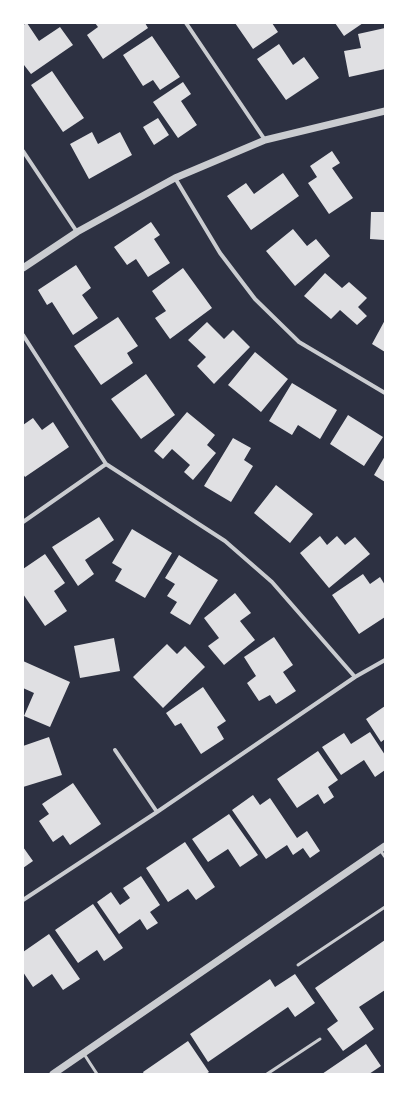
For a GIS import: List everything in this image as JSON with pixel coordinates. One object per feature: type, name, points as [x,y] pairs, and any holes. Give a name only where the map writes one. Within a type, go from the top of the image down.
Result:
[{"type":"street","points":[[186,23],[265,140]]},
{"type":"street","points":[[23,268],[77,232],[175,178],[265,140],[385,111]]},
{"type":"street","points":[[23,151],[77,232]]},
{"type":"street","points":[[175,178],[220,253],[255,299],[299,342],[385,392]]},
{"type":"street","points":[[23,335],[106,464],[225,541],[272,582],[355,677]]},
{"type":"street","points":[[23,522],[106,464]]},
{"type":"street","points":[[23,900],[157,812],[355,677],[385,660]]},
{"type":"street","points":[[115,750],[157,812]]},
{"type":"street","points":[[53,1074],[383,848]]},
{"type":"lane","points":[[383,848],[385,857]]},
{"type":"lane","points":[[298,965],[385,907]]},
{"type":"lane","points":[[267,1074],[320,1039]]},
{"type":"lane","points":[[83,1053],[97,1074]]},
{"type":"building","points":[[27,23],[39,41],[60,27],[73,45],[31,74],[24,65],[23,66],[23,25]]},
{"type":"building","points":[[95,23],[145,23],[148,28],[103,59],[87,35],[98,27]]},
{"type":"building","points":[[235,23],[272,23],[278,32],[253,49]]},
{"type":"building","points":[[335,23],[363,23],[344,36]]},
{"type":"building","points":[[385,28],[385,69],[349,77],[344,51],[361,48],[358,34]]},
{"type":"building","points":[[152,36],[180,77],[160,90],[153,80],[143,86],[123,55]]},
{"type":"building","points":[[279,44],[293,65],[304,57],[319,78],[286,100],[257,59]]},
{"type":"building","points":[[52,71],[84,118],[63,132],[31,85]]},
{"type":"building","points":[[183,82],[191,94],[181,101],[197,125],[178,138],[153,102]]},
{"type":"building","points":[[158,118],[169,135],[154,145],[143,127]]},
{"type":"building","points":[[92,132],[98,144],[120,132],[132,155],[89,179],[70,144]]},
{"type":"building","points":[[332,151],[340,163],[332,168],[353,198],[329,214],[308,183],[317,177],[310,166]]},
{"type":"building","points":[[283,173],[299,196],[251,230],[227,196],[246,183],[254,194]]},
{"type":"building","points":[[385,208],[384,240],[370,239],[371,212],[384,212]]},
{"type":"building","points":[[151,222],[160,235],[154,239],[170,263],[148,277],[136,259],[127,265],[114,247]]},
{"type":"building","points":[[293,229],[307,246],[316,239],[330,256],[295,286],[266,251]]},
{"type":"building","points":[[76,265],[91,288],[82,295],[98,318],[73,335],[52,302],[47,305],[38,290]]},
{"type":"building","points":[[183,268],[212,308],[170,339],[155,318],[166,311],[152,291]]},
{"type":"building","points":[[325,273],[342,288],[349,282],[367,298],[358,307],[367,316],[357,325],[340,310],[331,319],[304,296]]},
{"type":"building","points":[[118,317],[138,346],[127,353],[133,363],[101,385],[74,346]]},
{"type":"building","points":[[385,320],[385,352],[372,344]]},
{"type":"building","points":[[207,322],[224,339],[233,330],[250,347],[214,384],[197,366],[206,357],[188,340]]},
{"type":"building","points":[[255,352],[288,379],[261,412],[228,385]]},
{"type":"building","points":[[146,374],[175,415],[141,439],[111,399]]},
{"type":"building","points":[[292,383],[337,410],[320,439],[298,425],[292,435],[269,421]]},
{"type":"building","points":[[187,412],[215,435],[207,445],[216,453],[193,480],[184,472],[190,465],[172,449],[163,459],[154,451]]},
{"type":"building","points":[[348,415],[383,437],[364,466],[330,444]]},
{"type":"building","points":[[33,418],[42,430],[53,422],[69,447],[25,477],[23,474],[23,425]]},
{"type":"building","points":[[233,438],[251,448],[244,460],[253,466],[231,502],[204,486]]},
{"type":"building","points":[[385,456],[385,482],[374,475]]},
{"type":"building","points":[[276,485],[313,514],[290,543],[254,513]]},
{"type":"building","points":[[99,517],[114,540],[85,560],[94,574],[78,586],[52,547]]},
{"type":"building","points":[[132,529],[172,553],[145,598],[115,581],[122,569],[112,563]]},
{"type":"building","points":[[320,536],[327,545],[337,536],[345,545],[355,537],[370,554],[329,588],[300,553]]},
{"type":"building","points":[[45,554],[65,583],[54,591],[67,611],[45,626],[23,594],[23,569]]},
{"type":"building","points":[[179,555],[218,580],[190,625],[170,613],[177,602],[167,596],[175,584],[165,578]]},
{"type":"building","points":[[363,574],[370,584],[380,577],[385,585],[385,617],[359,634],[332,595]]},
{"type":"building","points":[[235,593],[251,613],[240,621],[255,640],[224,665],[208,646],[219,638],[204,618]]},
{"type":"building","points":[[274,637],[293,665],[283,672],[296,691],[276,704],[270,695],[259,701],[247,683],[256,676],[244,657]]},
{"type":"building","points":[[114,638],[120,671],[80,678],[74,646]]},
{"type":"building","points":[[167,644],[177,654],[185,646],[205,667],[163,708],[133,677]]},
{"type":"building","points":[[23,661],[70,682],[50,727],[24,716],[34,693],[23,688]]},
{"type":"building","points":[[203,687],[226,721],[217,727],[224,739],[201,754],[181,723],[175,726],[166,713]]},
{"type":"building","points":[[385,706],[385,739],[381,742],[366,719]]},
{"type":"building","points":[[370,732],[385,755],[385,770],[375,777],[364,760],[341,775],[322,747],[344,733],[351,744]]},
{"type":"building","points":[[49,737],[62,775],[23,787],[23,746]]},
{"type":"building","points":[[318,751],[338,780],[328,787],[334,797],[324,804],[318,794],[297,808],[277,779]]},
{"type":"building","points":[[73,783],[101,824],[70,845],[63,835],[53,842],[39,821],[49,814],[42,804]]},
{"type":"building","points":[[253,795],[260,805],[270,798],[297,838],[307,831],[320,851],[310,858],[303,848],[293,855],[287,845],[266,859],[232,810]]},
{"type":"building","points":[[229,814],[258,855],[240,867],[228,849],[208,862],[192,839]]},
{"type":"building","points":[[185,842],[215,887],[196,900],[188,889],[168,902],[146,868]]},
{"type":"building","points":[[23,847],[33,861],[23,868]]},
{"type":"building","points":[[141,876],[160,905],[150,912],[158,923],[147,930],[140,919],[119,934],[97,902],[111,892],[120,905],[130,898],[123,888]]},
{"type":"building","points":[[93,904],[123,948],[104,961],[97,950],[78,963],[55,930]]},
{"type":"building","points":[[49,934],[80,979],[63,990],[52,974],[33,987],[23,972],[23,952]]},
{"type":"building","points":[[385,940],[385,990],[359,1007],[374,1029],[343,1051],[327,1029],[338,1021],[315,988]]},
{"type":"building","points":[[295,974],[315,1003],[295,1017],[288,1007],[208,1062],[190,1034],[270,979],[275,987]]},
{"type":"building","points":[[188,1041],[209,1072],[206,1074],[144,1074],[143,1072]]},
{"type":"building","points":[[366,1044],[381,1066],[369,1074],[322,1074]]}]
